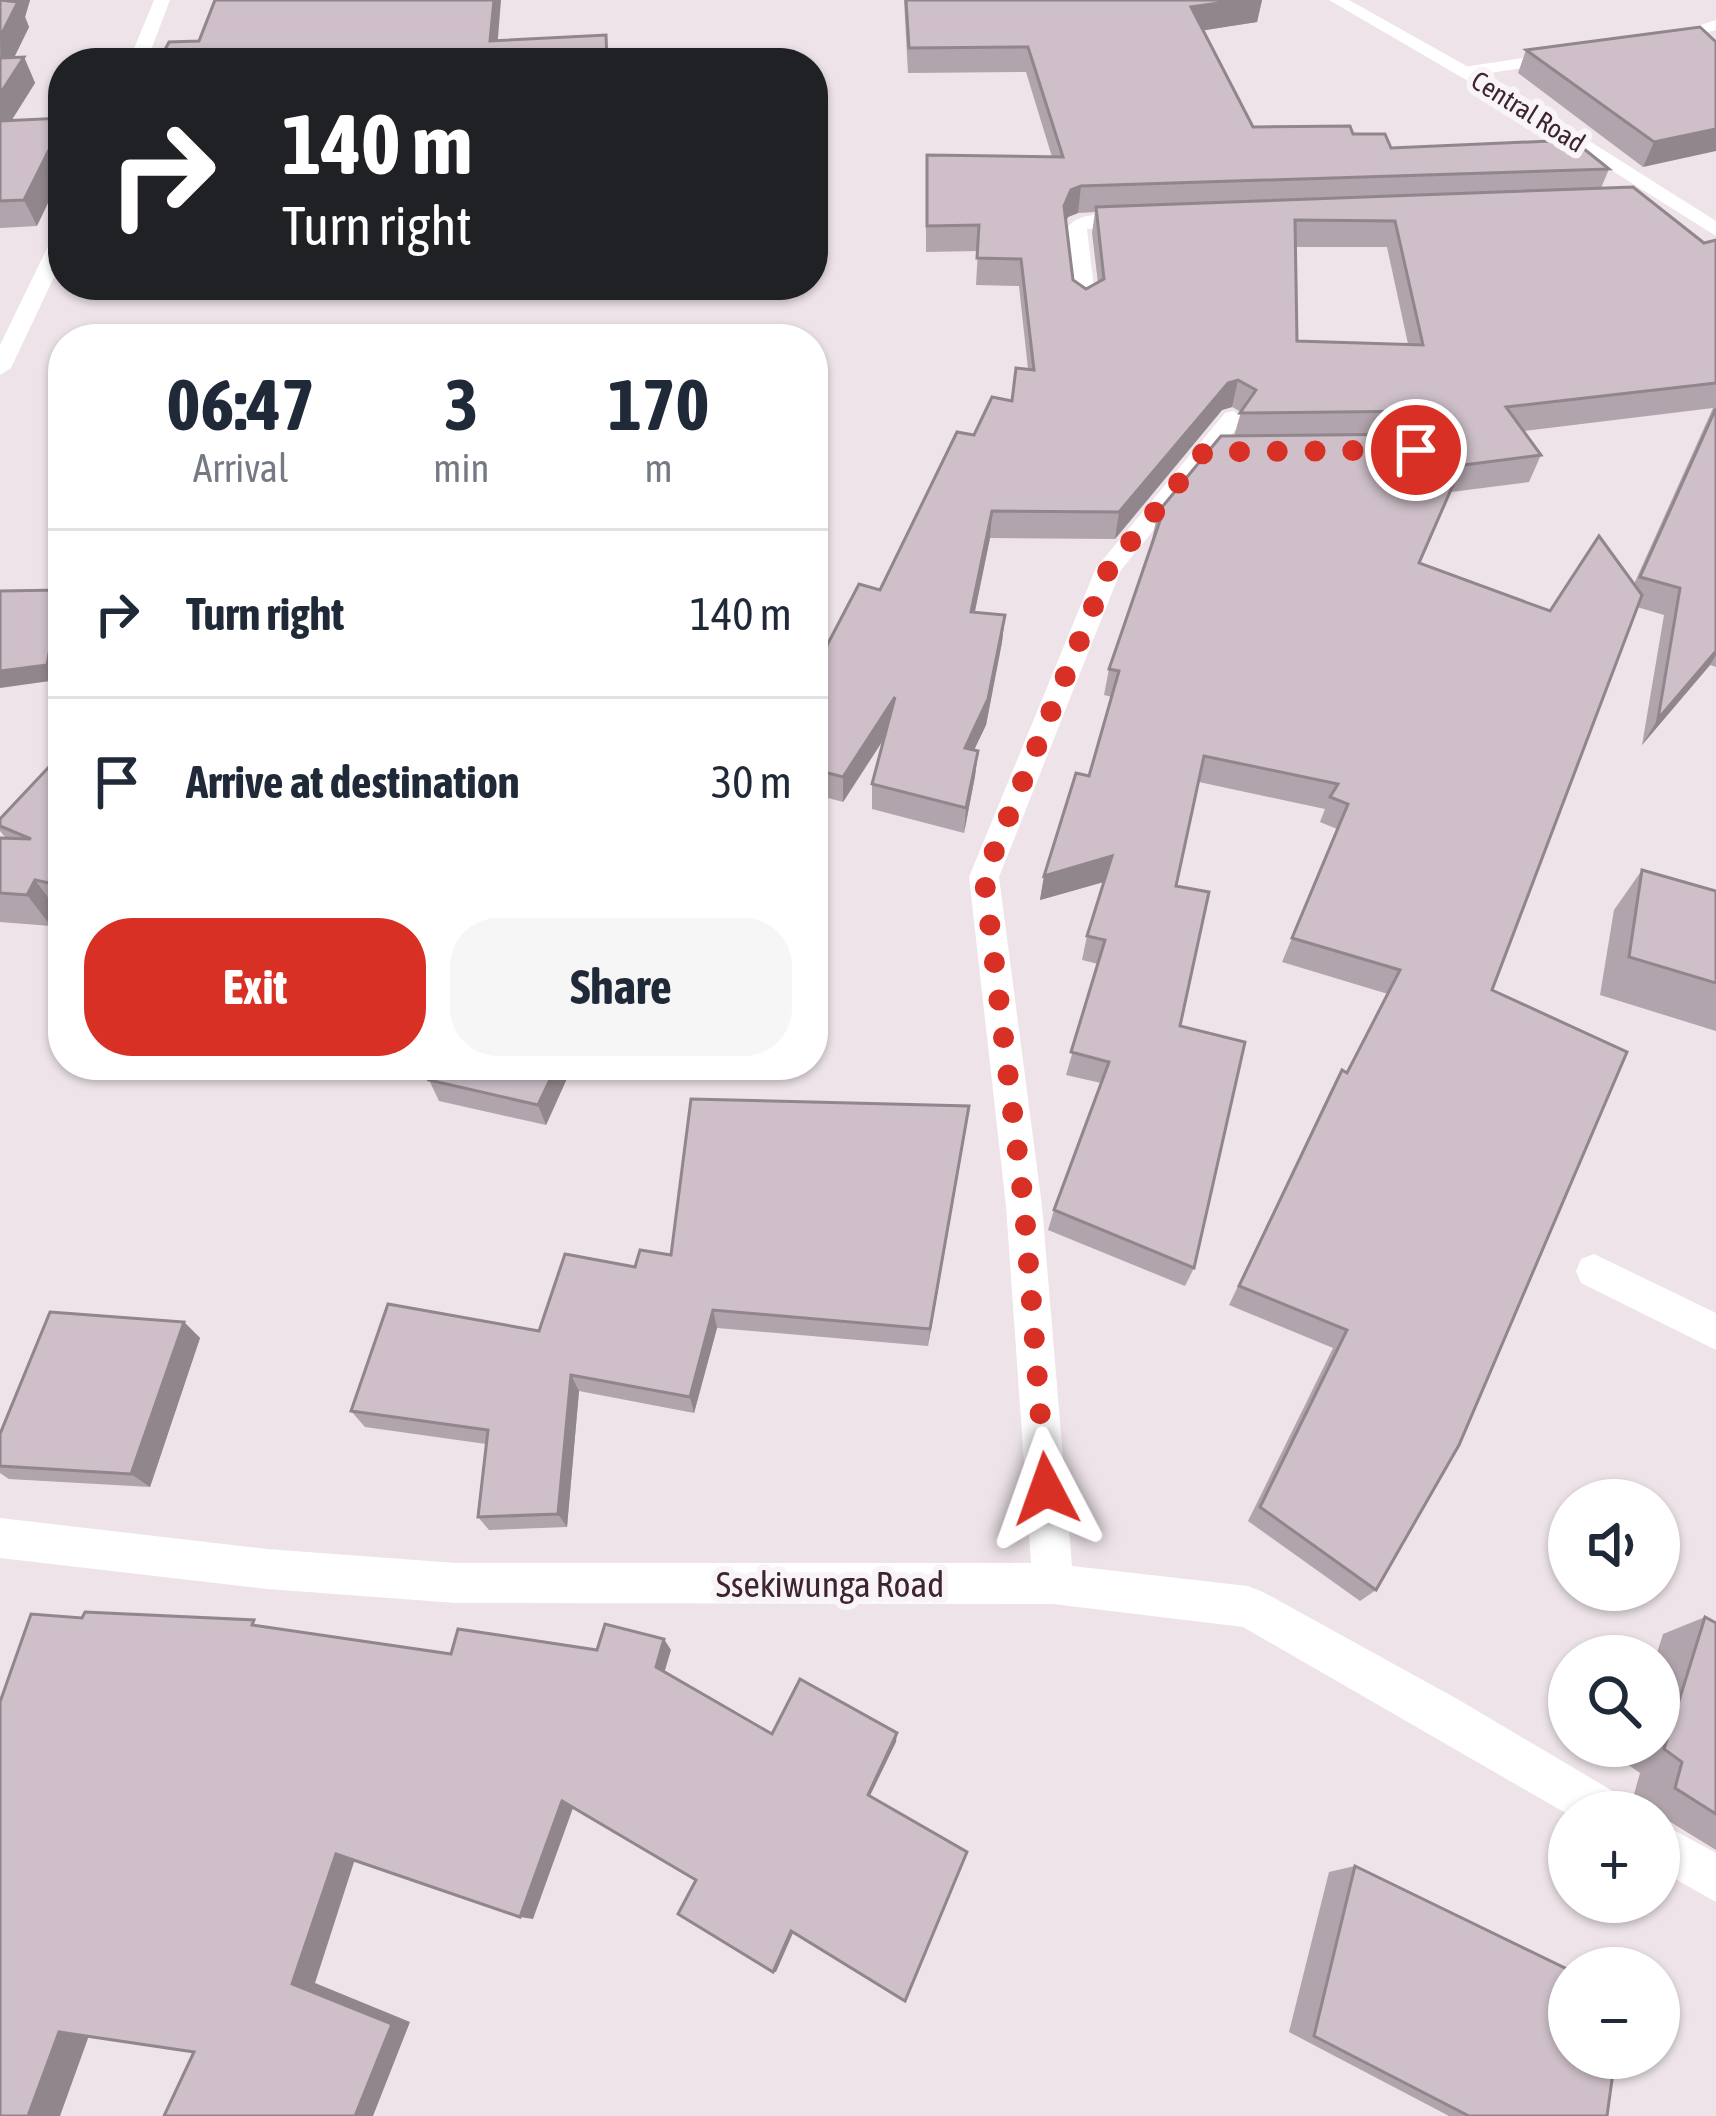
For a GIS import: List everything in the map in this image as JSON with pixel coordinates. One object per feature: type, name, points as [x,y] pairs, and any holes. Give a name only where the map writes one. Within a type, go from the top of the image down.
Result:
[{"type":"street","points":[[143,48],[162,0]]},
{"type":"street","name":"Central Road","points":[[1337,0],[1464,72],[1716,230]]},
{"type":"street","points":[[1644,44],[1716,25]]},
{"type":"street","points":[[1464,72],[1582,54]]},
{"type":"street","points":[[1625,205],[1671,203]]},
{"type":"street","points":[[1085,306],[1075,232],[1079,223],[1170,220]]},
{"type":"street","points":[[0,368],[48,267]]},
{"type":"street","points":[[1054,1584],[1024,1206],[984,877],[1109,568],[1216,452],[1233,418]]},
{"type":"street","points":[[1594,1271],[1716,1332]]},
{"type":"street","name":"Ssekiwunga Road","points":[[0,1538],[267,1569],[456,1583],[1054,1584],[1247,1606],[1570,1791]]},
{"type":"street","points":[[1680,1857],[1716,1879]]},
{"type":"building","points":[[0,0],[18,2],[0,37]]},
{"type":"building","points":[[215,0],[494,0],[490,41],[606,35],[606,48],[166,48],[169,42],[199,41]]},
{"type":"building","points":[[906,0],[1240,0],[1191,7],[1253,127],[1350,126],[1353,134],[1385,134],[1391,148],[1573,140],[1609,169],[1081,186],[1071,190],[1064,206],[1073,280],[1086,289],[1104,279],[1096,207],[1633,187],[1704,243],[1716,240],[1716,383],[1506,407],[1541,455],[1456,466],[1459,471],[1419,563],[1550,611],[1599,536],[1642,595],[1492,990],[1627,1052],[1459,1445],[1376,1590],[1260,1507],[1347,1330],[1239,1286],[1342,1070],[1347,1073],[1400,970],[1292,938],[1348,804],[1330,797],[1338,784],[1204,756],[1176,886],[1209,892],[1180,1026],[1245,1042],[1194,1268],[1054,1210],[1109,1062],[1071,1052],[1105,940],[1087,936],[1112,856],[1044,876],[1076,773],[1089,776],[1119,671],[1109,669],[1163,512],[1158,512],[1221,436],[1426,434],[1442,421],[1426,411],[1240,413],[1256,390],[1238,380],[1228,383],[1119,512],[992,511],[971,612],[1005,615],[988,699],[965,748],[978,751],[966,808],[872,784],[895,697],[843,777],[828,773],[828,643],[859,584],[880,590],[957,432],[974,435],[992,397],[1012,401],[1016,368],[1034,370],[1021,259],[977,258],[979,225],[927,226],[927,155],[1063,157],[1028,47],[909,48]],"holes":[[[1295,220],[1395,221],[1423,345],[1297,341]]]},
{"type":"building","points":[[1700,27],[1716,42],[1716,129],[1654,142],[1526,50]]},
{"type":"building","points":[[24,57],[0,94],[0,58]]},
{"type":"building","points":[[48,119],[48,152],[24,200],[0,201],[0,121]]},
{"type":"building","points":[[1716,408],[1716,651],[1658,719],[1680,588],[1640,577]]},
{"type":"building","points":[[48,590],[47,665],[0,671],[0,591]]},
{"type":"building","points":[[48,768],[48,883],[35,880],[27,895],[0,893],[0,838],[31,839],[0,826],[0,819]]},
{"type":"building","points":[[1642,870],[1716,891],[1716,983],[1629,957]]},
{"type":"building","points":[[429,1080],[550,1080],[538,1105]]},
{"type":"building","points":[[691,1099],[969,1106],[930,1329],[713,1310],[690,1397],[571,1375],[558,1514],[478,1517],[488,1430],[351,1411],[388,1304],[539,1331],[565,1254],[635,1267],[640,1250],[671,1255]]},
{"type":"building","points":[[50,1312],[184,1322],[131,1474],[0,1466],[0,1434]]},
{"type":"building","points":[[85,1612],[254,1620],[252,1625],[451,1654],[458,1629],[597,1650],[605,1624],[664,1639],[656,1667],[772,1734],[800,1679],[897,1733],[868,1795],[967,1852],[905,2001],[791,1931],[773,1972],[678,1914],[696,1880],[562,1801],[520,1917],[336,1854],[292,1984],[392,2024],[355,2116],[164,2116],[194,2052],[59,2032],[28,2116],[0,2116],[0,1702],[31,1614],[82,1618]]},
{"type":"building","points":[[1705,1617],[1716,1623],[1716,1814],[1675,1788],[1682,1762],[1680,1697]]},
{"type":"building","points":[[1355,1866],[1548,1960],[1548,2079],[1612,2079],[1607,2116],[1469,2116],[1314,2036]]},
{"type":"route","points":[[1046,1489],[1024,1206],[984,877],[1109,568],[1204,452],[1416,450]]}]
